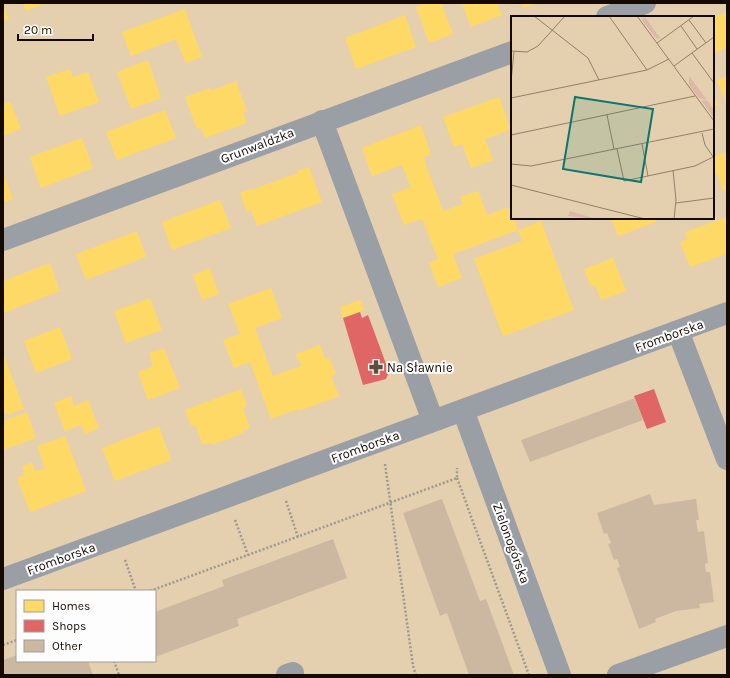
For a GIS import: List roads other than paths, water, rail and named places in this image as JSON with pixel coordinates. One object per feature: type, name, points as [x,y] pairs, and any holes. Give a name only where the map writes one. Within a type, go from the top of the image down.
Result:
[{"type":"street","points":[[610,16],[645,3]]},
{"type":"street","name":"Grunwaldzka","points":[[3,240],[511,52]]},
{"type":"street","points":[[322,121],[433,421]]},
{"type":"street","name":"Fromborska","points":[[3,579],[727,313]]},
{"type":"street","points":[[678,331],[727,459]]},
{"type":"street","name":"Zielonogórska","points":[[463,410],[560,675]]},
{"type":"street","points":[[618,675],[727,636]]},
{"type":"place","name":"Na Sławnie","points":[[376,367]]}]
